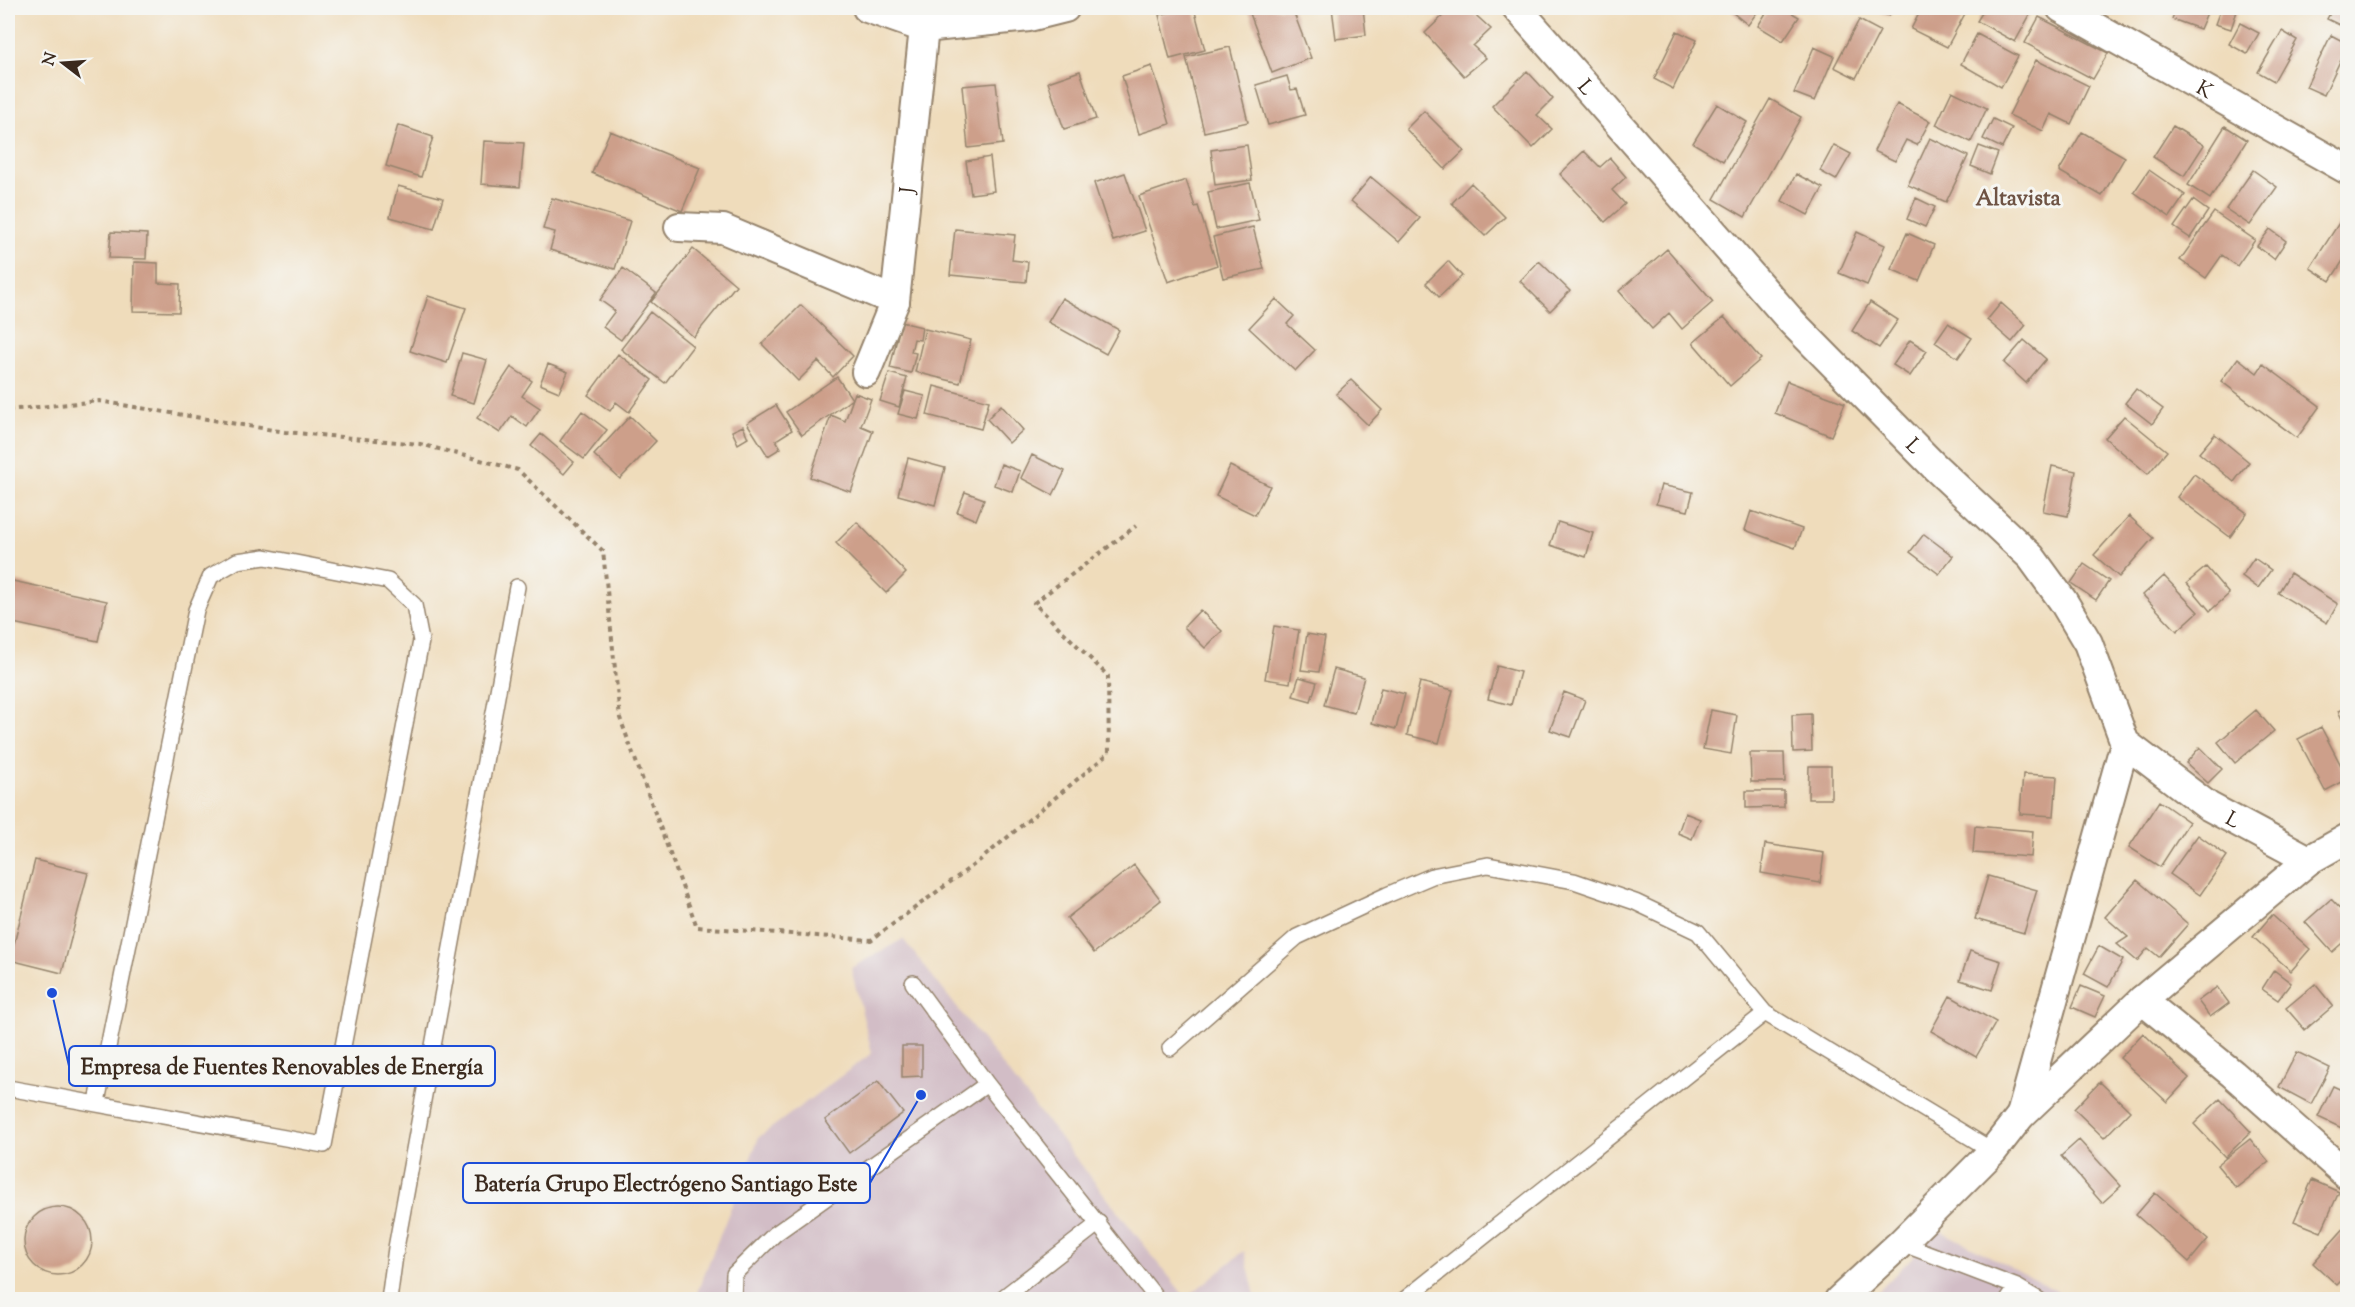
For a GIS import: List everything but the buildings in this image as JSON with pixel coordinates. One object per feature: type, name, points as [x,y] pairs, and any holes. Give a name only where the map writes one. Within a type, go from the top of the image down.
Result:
[{"type":"street","points":[[867,8],[930,18],[1029,17],[1065,8]]},
{"type":"street","name":"L","points":[[1517,8],[1793,323],[1934,466],[2031,557],[2063,602],[2088,643],[2125,743],[2208,806],[2309,860]]},
{"type":"street","name":"K","points":[[2061,8],[2348,170]]},
{"type":"street","name":"J","points":[[866,372],[895,301],[930,18]]},
{"type":"street","points":[[679,227],[723,229],[895,301]]},
{"type":"street","points":[[2021,1115],[2125,743]]},
{"type":"street","points":[[1839,1299],[1901,1244],[1993,1151],[2021,1115],[2142,1000],[2309,860],[2348,838]]},
{"type":"street","points":[[2142,1000],[2233,1074],[2348,1176]]},
{"type":"lane","points":[[8,1088],[97,1102],[324,1145],[421,641],[414,605],[388,581],[265,557],[237,561],[211,576],[196,610],[97,1102]]},
{"type":"lane","points":[[389,1299],[400,1224],[517,587]]},
{"type":"lane","points":[[1170,1048],[1297,937],[1387,894],[1432,876],[1488,865],[1574,881],[1635,902],[1698,932],[1764,1013],[1993,1151]]},
{"type":"lane","points":[[913,983],[987,1084],[1100,1223],[1158,1299]]},
{"type":"lane","points":[[1404,1299],[1764,1013]]},
{"type":"lane","points":[[733,1299],[734,1274],[775,1234],[987,1084]]},
{"type":"lane","points":[[1000,1299],[1100,1223]]},
{"type":"lane","points":[[1901,1244],[2012,1293],[2039,1299]]},
{"type":"path","points":[[8,410],[99,401],[285,432],[420,444],[518,470],[603,551],[613,631],[620,718],[697,927],[871,940],[979,861],[1109,753],[1108,676],[1034,603],[1136,526]]},
{"type":"shaded area","points":[[903,939],[1186,1298],[1244,1251],[1256,1299],[694,1300],[759,1137],[872,1053],[851,968]]},
{"type":"shaded area","points":[[1939,1230],[2072,1299],[1870,1300]]},
{"type":"place","name":"Empresa de Fuentes Renovables de Energía","points":[[52,993]]},
{"type":"place","name":"Batería Grupo Electrógeno Santiago Este","points":[[921,1095]]},
{"type":"district","name":"Altavista","points":[[2018,197]]}]
